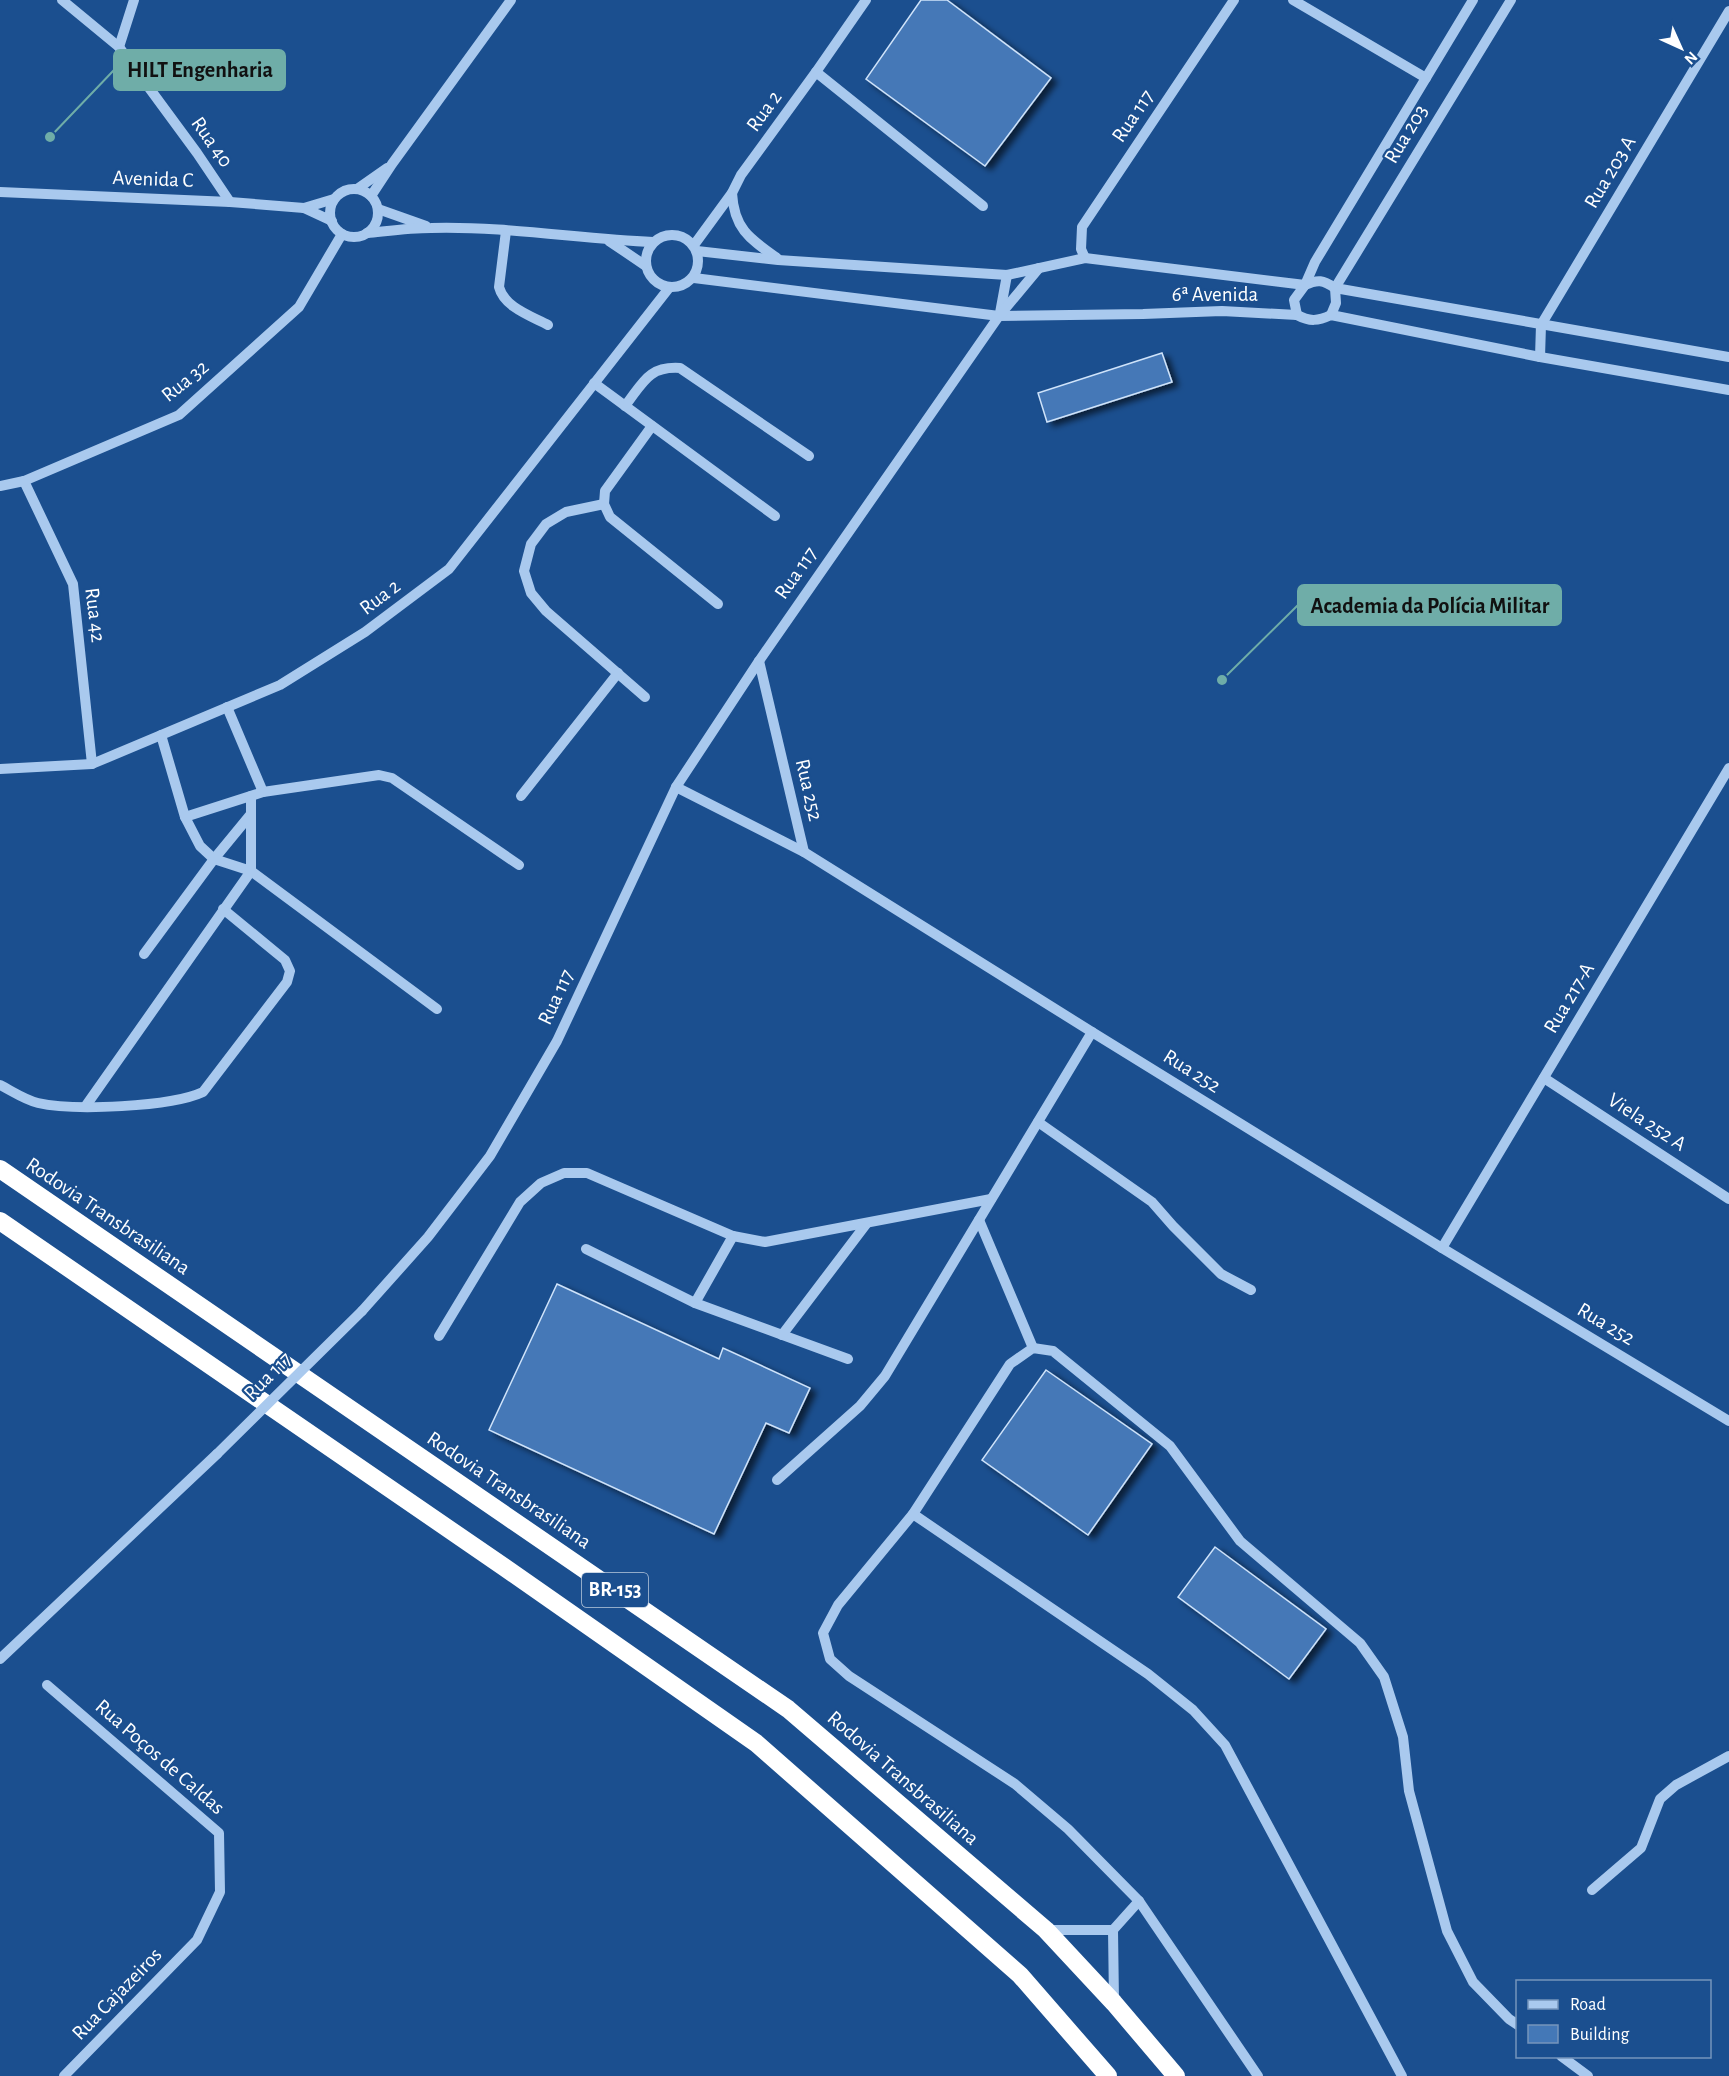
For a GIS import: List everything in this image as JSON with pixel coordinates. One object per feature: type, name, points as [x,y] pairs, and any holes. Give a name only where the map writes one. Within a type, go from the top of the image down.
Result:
[{"type":"highway","name":"Rodovia Transbrasiliana","points":[[0,1169],[788,1709],[1046,1930],[1114,2003],[1176,2076]]},
{"type":"highway","name":"BR-153","points":[[0,1221],[756,1743],[1020,1975],[1108,2076]]},
{"type":"street","name":"Rua 40","points":[[62,0],[119,47],[230,202]]},
{"type":"street","points":[[119,47],[134,0]]},
{"type":"street","points":[[371,196],[511,0]]},
{"type":"street","name":"Rua 2","points":[[696,248],[741,175],[866,0]]},
{"type":"street","name":"Rua 117","points":[[1085,258],[1081,249],[1082,227],[1234,0]]},
{"type":"street","points":[[1293,0],[1426,78]]},
{"type":"street","name":"Rua 203","points":[[1305,285],[1315,262],[1473,0]]},
{"type":"street","name":"Rua 203","points":[[1335,288],[1511,0]]},
{"type":"street","name":"Rua 203 A","points":[[1540,357],[1541,326],[1729,11]]},
{"type":"street","points":[[816,72],[982,206]]},
{"type":"street","points":[[357,189],[392,164]]},
{"type":"street","points":[[367,233],[378,219],[378,209],[371,196],[357,189],[348,189],[334,199],[330,210],[332,221],[342,234],[354,237],[367,233],[432,228],[654,242]]},
{"type":"street","name":"Avenida C","points":[[0,192],[230,202],[304,208],[332,221]]},
{"type":"street","points":[[732,193],[733,212],[749,238],[778,260]]},
{"type":"street","name":"Avenida C","points":[[304,208],[334,199]]},
{"type":"street","points":[[378,209],[432,228]]},
{"type":"street","points":[[506,231],[499,287],[501,296],[548,326]]},
{"type":"street","name":"Rua 32","points":[[0,486],[24,481],[179,415],[299,307],[342,234]]},
{"type":"street","points":[[609,240],[646,266],[654,281],[669,288],[687,284],[694,278],[699,265],[696,248],[683,236],[669,234],[654,242],[647,253],[646,266]]},
{"type":"street","name":"6ª Avenida","points":[[696,248],[778,260],[1007,275],[1085,258],[1305,285],[1323,280],[1335,288],[1541,326],[1729,357]]},
{"type":"street","name":"Rua 117","points":[[0,1659],[217,1454],[362,1311],[428,1237],[490,1156],[557,1041],[676,787],[759,661],[999,316],[1039,268]]},
{"type":"street","points":[[999,316],[1007,275]]},
{"type":"street","name":"6ª Avenida","points":[[694,278],[999,316],[1222,311],[1297,315],[1306,320],[1316,320],[1331,315],[1540,357],[1729,390]]},
{"type":"street","points":[[1297,315],[1294,300],[1305,285]]},
{"type":"street","name":"Rua 2","points":[[0,769],[92,764],[280,686],[365,632],[449,569],[669,288]]},
{"type":"street","points":[[1331,315],[1336,303],[1335,288]]},
{"type":"street","points":[[625,406],[648,376],[663,367],[680,368],[809,456]]},
{"type":"street","points":[[594,383],[775,516]]},
{"type":"street","points":[[652,426],[605,491],[604,504],[610,517],[718,604]]},
{"type":"street","name":"Rua 42","points":[[24,481],[73,584],[92,764]]},
{"type":"street","points":[[604,504],[566,512],[546,524],[531,544],[524,570],[531,593],[546,611],[645,697]]},
{"type":"street","name":"Rua 252","points":[[759,661],[804,852],[1442,1248],[1729,1420]]},
{"type":"street","points":[[521,796],[618,673]]},
{"type":"street","points":[[227,707],[263,792]]},
{"type":"street","points":[[161,735],[185,817],[200,846],[214,859],[251,871],[437,1010]]},
{"type":"street","name":"Rua 217-A","points":[[1442,1248],[1729,768]]},
{"type":"street","points":[[185,817],[263,792],[379,775],[392,778],[519,865]]},
{"type":"street","points":[[676,787],[804,852]]},
{"type":"street","points":[[86,1107],[251,871],[251,796]]},
{"type":"street","points":[[144,954],[214,859],[251,814]]},
{"type":"street","points":[[0,1084],[34,1102],[53,1106],[86,1107],[154,1103],[189,1099],[203,1092],[287,982],[290,971],[285,960],[223,909]]},
{"type":"street","points":[[777,1480],[860,1406],[885,1376],[1092,1032]]},
{"type":"street","name":"Viela 252 A","points":[[1544,1077],[1729,1199]]},
{"type":"street","points":[[1038,1122],[1152,1202],[1173,1227],[1221,1274],[1251,1290]]},
{"type":"street","points":[[439,1336],[520,1203],[541,1183],[564,1173],[587,1173],[733,1236],[765,1242],[991,1199]]},
{"type":"street","points":[[979,1220],[1033,1348]]},
{"type":"street","points":[[782,1335],[867,1223]]},
{"type":"street","points":[[695,1303],[733,1236]]},
{"type":"street","points":[[586,1249],[695,1303],[848,1359]]},
{"type":"street","points":[[1258,2076],[1139,1901],[1068,1829],[1015,1785],[849,1676],[830,1659],[823,1633],[838,1605],[913,1514],[1010,1364],[1033,1348],[1053,1351],[1170,1446],[1240,1541],[1360,1643],[1384,1677],[1403,1737],[1409,1791],[1447,1931],[1473,1982],[1516,2024]]},
{"type":"street","points":[[913,1514],[1148,1674],[1193,1710],[1225,1745],[1402,2076]]},
{"type":"street","name":"Rua Poços de Caldas","points":[[47,1685],[219,1833],[220,1892],[197,1940]]},
{"type":"street","points":[[1592,1890],[1641,1848],[1660,1799],[1676,1785],[1729,1756]]},
{"type":"street","points":[[1114,2003],[1113,1930],[1139,1901]]},
{"type":"street","points":[[1046,1930],[1113,1930]]},
{"type":"street","name":"Rua Cajazeiros","points":[[64,2076],[197,1940]]},
{"type":"street","points":[[1564,2058],[1588,2076]]},
{"type":"building","points":[[921,0],[947,0],[1051,78],[985,166],[866,79]]},
{"type":"building","points":[[1162,353],[1172,382],[1047,422],[1038,393]]},
{"type":"building","points":[[557,1284],[719,1359],[723,1348],[810,1388],[789,1433],[766,1423],[714,1534],[489,1430]]},
{"type":"building","points":[[1046,1370],[1152,1444],[1088,1535],[982,1460]]},
{"type":"building","points":[[1215,1547],[1326,1629],[1289,1679],[1178,1597]]},
{"type":"place","name":"HILT Engenharia","points":[[50,137]]},
{"type":"place","name":"Academia da Polícia Militar","points":[[1222,680]]}]
